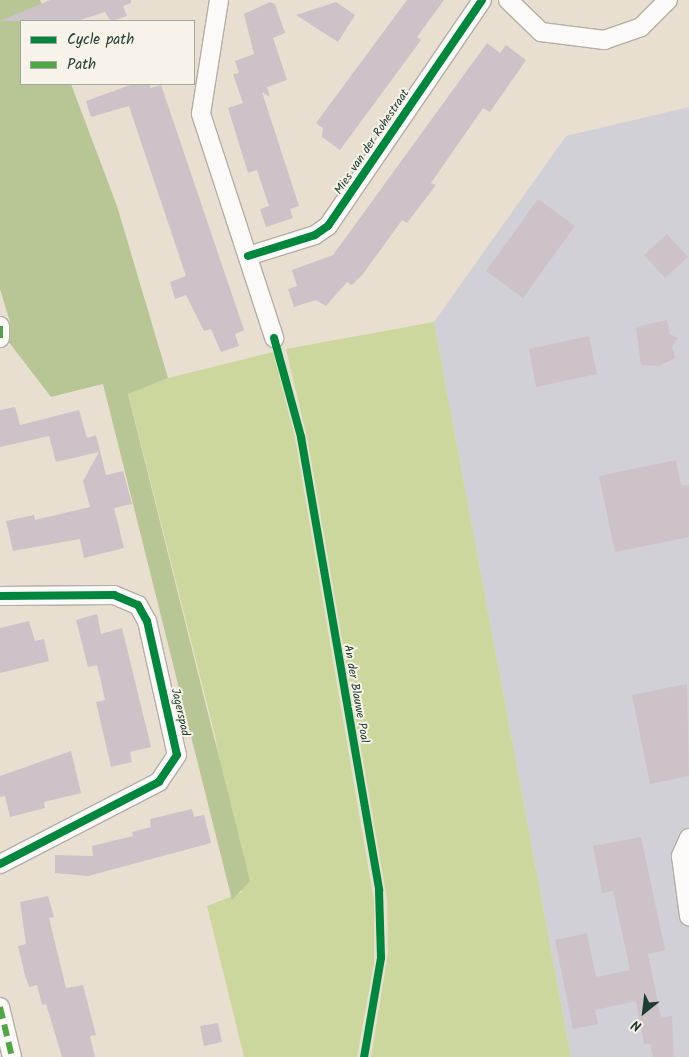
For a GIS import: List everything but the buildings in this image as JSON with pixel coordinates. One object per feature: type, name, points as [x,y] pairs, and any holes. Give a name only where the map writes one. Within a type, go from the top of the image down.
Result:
[{"type":"street","points":[[219,0],[201,114],[274,338]]},
{"type":"street","name":"Mies van der Rohestraat","points":[[248,256],[315,235],[328,226],[482,0]]},
{"type":"street","points":[[508,0],[540,32],[604,40],[641,26],[668,0]]},
{"type":"street","points":[[0,326],[0,338]]},
{"type":"street","name":"Jagerspad","points":[[0,596],[114,595],[138,605],[148,621],[177,755],[159,782],[0,864]]},
{"type":"street","points":[[689,838],[681,856],[689,916]]},
{"type":"street","points":[[0,1007],[7,1047]]},
{"type":"shaded area","points":[[689,107],[689,1057],[571,1057],[434,322],[566,136]]},
{"type":"green space","points":[[0,0],[40,0],[48,20],[20,20],[20,85],[71,85],[117,206],[168,378],[128,394],[250,881],[232,900],[103,384],[51,397],[8,341],[10,322],[0,289]]},
{"type":"green space","points":[[434,322],[571,1057],[371,1057],[388,953],[387,899],[308,442],[286,349]]},
{"type":"green space","points":[[273,352],[295,438],[374,901],[374,963],[357,1057],[244,1057],[207,906],[242,892],[215,735],[128,393],[168,378]]},
{"type":"marked path","points":[[0,326],[0,338]]},
{"type":"marked path","points":[[0,1007],[12,1057]]},
{"type":"cycle path","points":[[248,256],[315,235],[328,226],[482,0]]},
{"type":"cycle path","name":"An der Blauwe Poal","points":[[274,338],[301,437],[379,890],[381,958],[364,1057]]},
{"type":"cycle path","points":[[0,596],[114,595],[138,605],[147,621],[177,755],[159,782],[0,864]]}]
